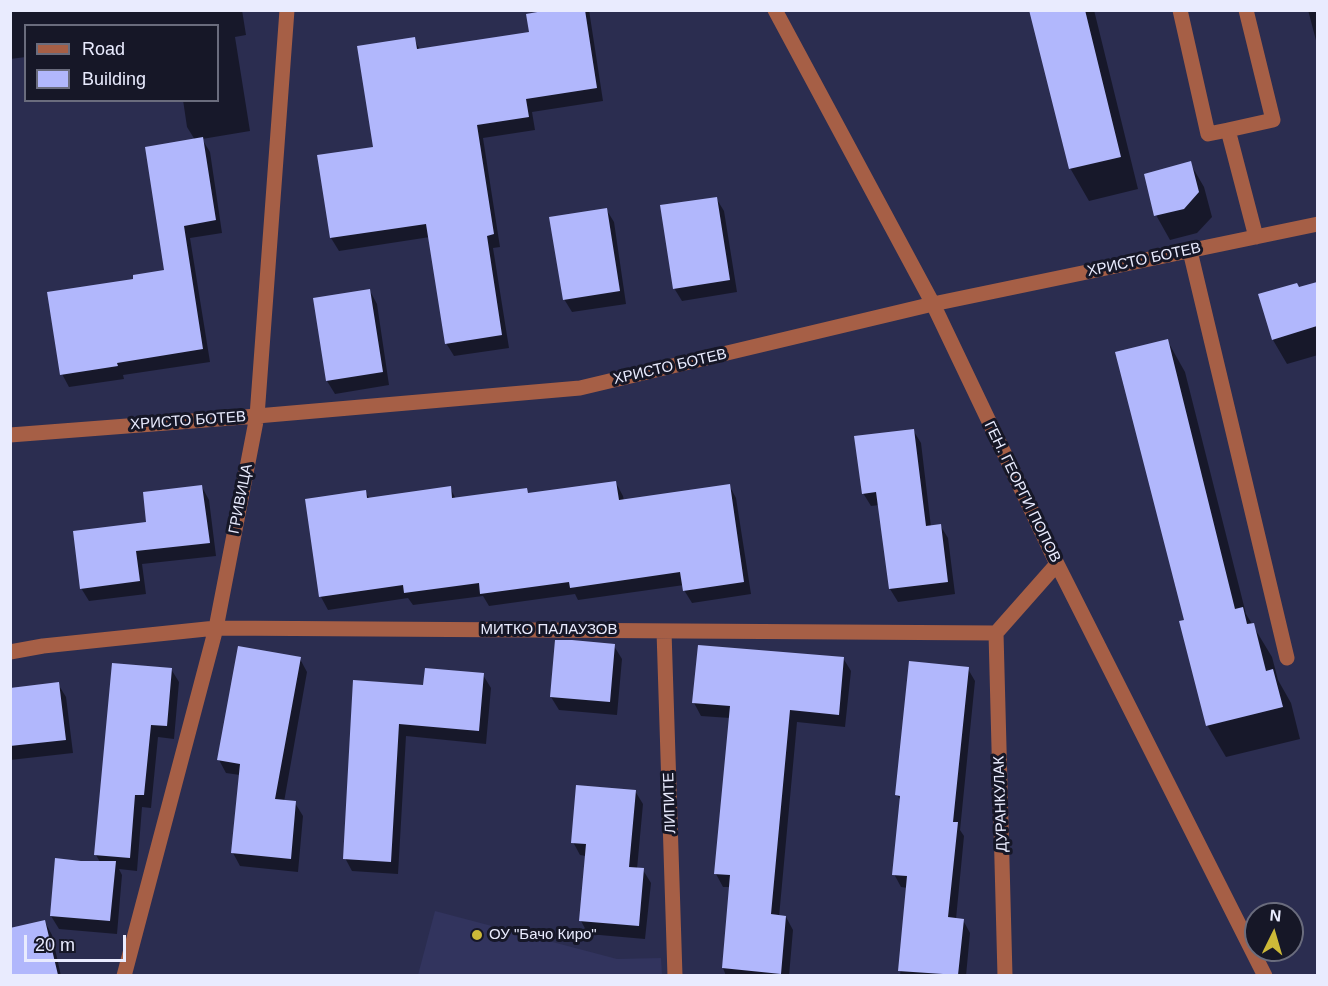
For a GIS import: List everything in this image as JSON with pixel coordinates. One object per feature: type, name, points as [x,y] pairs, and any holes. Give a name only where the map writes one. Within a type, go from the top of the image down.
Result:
[{"type":"street","name":"ГРИВИЦА","points":[[124,975],[216,628],[257,416],[286,10]]},
{"type":"street","name":"ГЕН. ГЕОРГИ ПОПОВ","points":[[775,10],[933,304],[1057,564],[1265,975]]},
{"type":"street","points":[[1180,10],[1208,134],[1273,120],[1246,10]]},
{"type":"street","points":[[1228,130],[1256,237]]},
{"type":"street","name":"ХРИСТО БОТЕВ","points":[[10,435],[580,388],[933,304],[1317,224]]},
{"type":"street","points":[[1190,251],[1287,658]]},
{"type":"street","points":[[996,633],[1057,564]]},
{"type":"street","name":"МИТКО ПАЛАУЗОВ","points":[[10,652],[43,646],[216,628],[996,633]]},
{"type":"street","name":"ЛИПИТЕ","points":[[664,631],[675,975]]},
{"type":"street","name":"ДУРАНКУЛАК","points":[[996,633],[1005,975]]},
{"type":"shaded area","name":"ОУ \"Бачо Киро\"","points":[[435,911],[617,959],[661,958],[662,975],[418,975]]},
{"type":"building","points":[[549,10],[585,10],[597,88],[526,99],[529,117],[477,125],[494,234],[487,236],[502,335],[445,344],[426,224],[330,238],[317,155],[373,147],[357,46],[415,37],[417,49],[529,32],[526,14]]},
{"type":"building","points":[[1029,10],[1085,10],[1121,157],[1069,169]]},
{"type":"building","points":[[203,137],[216,220],[184,226],[203,349],[60,375],[47,292],[133,279],[133,275],[164,270],[145,147]]},
{"type":"building","points":[[1191,161],[1199,192],[1184,209],[1154,216],[1144,174]]},
{"type":"building","points":[[717,197],[730,280],[673,289],[660,205]]},
{"type":"building","points":[[607,208],[620,291],[563,300],[549,217]]},
{"type":"building","points":[[1317,282],[1317,326],[1272,340],[1258,294],[1297,283],[1299,287]]},
{"type":"building","points":[[370,289],[383,372],[326,381],[313,298]]},
{"type":"building","points":[[1168,339],[1235,609],[1243,607],[1247,624],[1254,623],[1266,671],[1273,669],[1283,707],[1206,726],[1179,621],[1184,620],[1115,352]]},
{"type":"building","points":[[914,429],[926,526],[941,524],[948,582],[889,589],[876,492],[862,494],[854,436]]},
{"type":"building","points":[[616,481],[619,500],[730,484],[744,582],[683,591],[680,572],[570,588],[569,582],[480,594],[479,583],[404,593],[403,585],[319,597],[305,499],[366,490],[367,498],[451,486],[452,498],[527,488],[528,493]]},
{"type":"building","points":[[202,485],[210,543],[136,551],[140,581],[80,589],[73,531],[146,522],[143,492]]},
{"type":"building","points":[[555,640],[615,644],[610,702],[550,697]]},
{"type":"building","points":[[698,645],[844,657],[839,715],[790,710],[771,914],[786,916],[781,974],[722,968],[730,875],[714,874],[730,706],[692,703]]},
{"type":"building","points":[[238,646],[301,657],[275,799],[296,801],[291,859],[231,853],[240,764],[217,760]]},
{"type":"building","points":[[909,661],[969,667],[953,822],[958,822],[948,917],[964,919],[958,975],[898,971],[907,876],[892,875],[900,796],[895,795]]},
{"type":"building","points":[[112,663],[172,668],[167,726],[151,725],[144,795],[135,795],[130,858],[94,855]]},
{"type":"building","points":[[425,668],[484,673],[479,731],[399,724],[391,862],[343,859],[353,680],[423,685]]},
{"type":"building","points":[[59,682],[66,740],[10,746],[10,688]]},
{"type":"building","points":[[576,785],[636,790],[629,867],[644,868],[639,926],[579,921],[586,844],[571,843]]},
{"type":"building","points":[[55,858],[116,861],[110,921],[50,916]]},
{"type":"building","points":[[45,920],[58,975],[10,975],[10,928]]},
{"type":"place","name":"ОУ \"Бачо Киро\"","points":[[477,935]]}]
